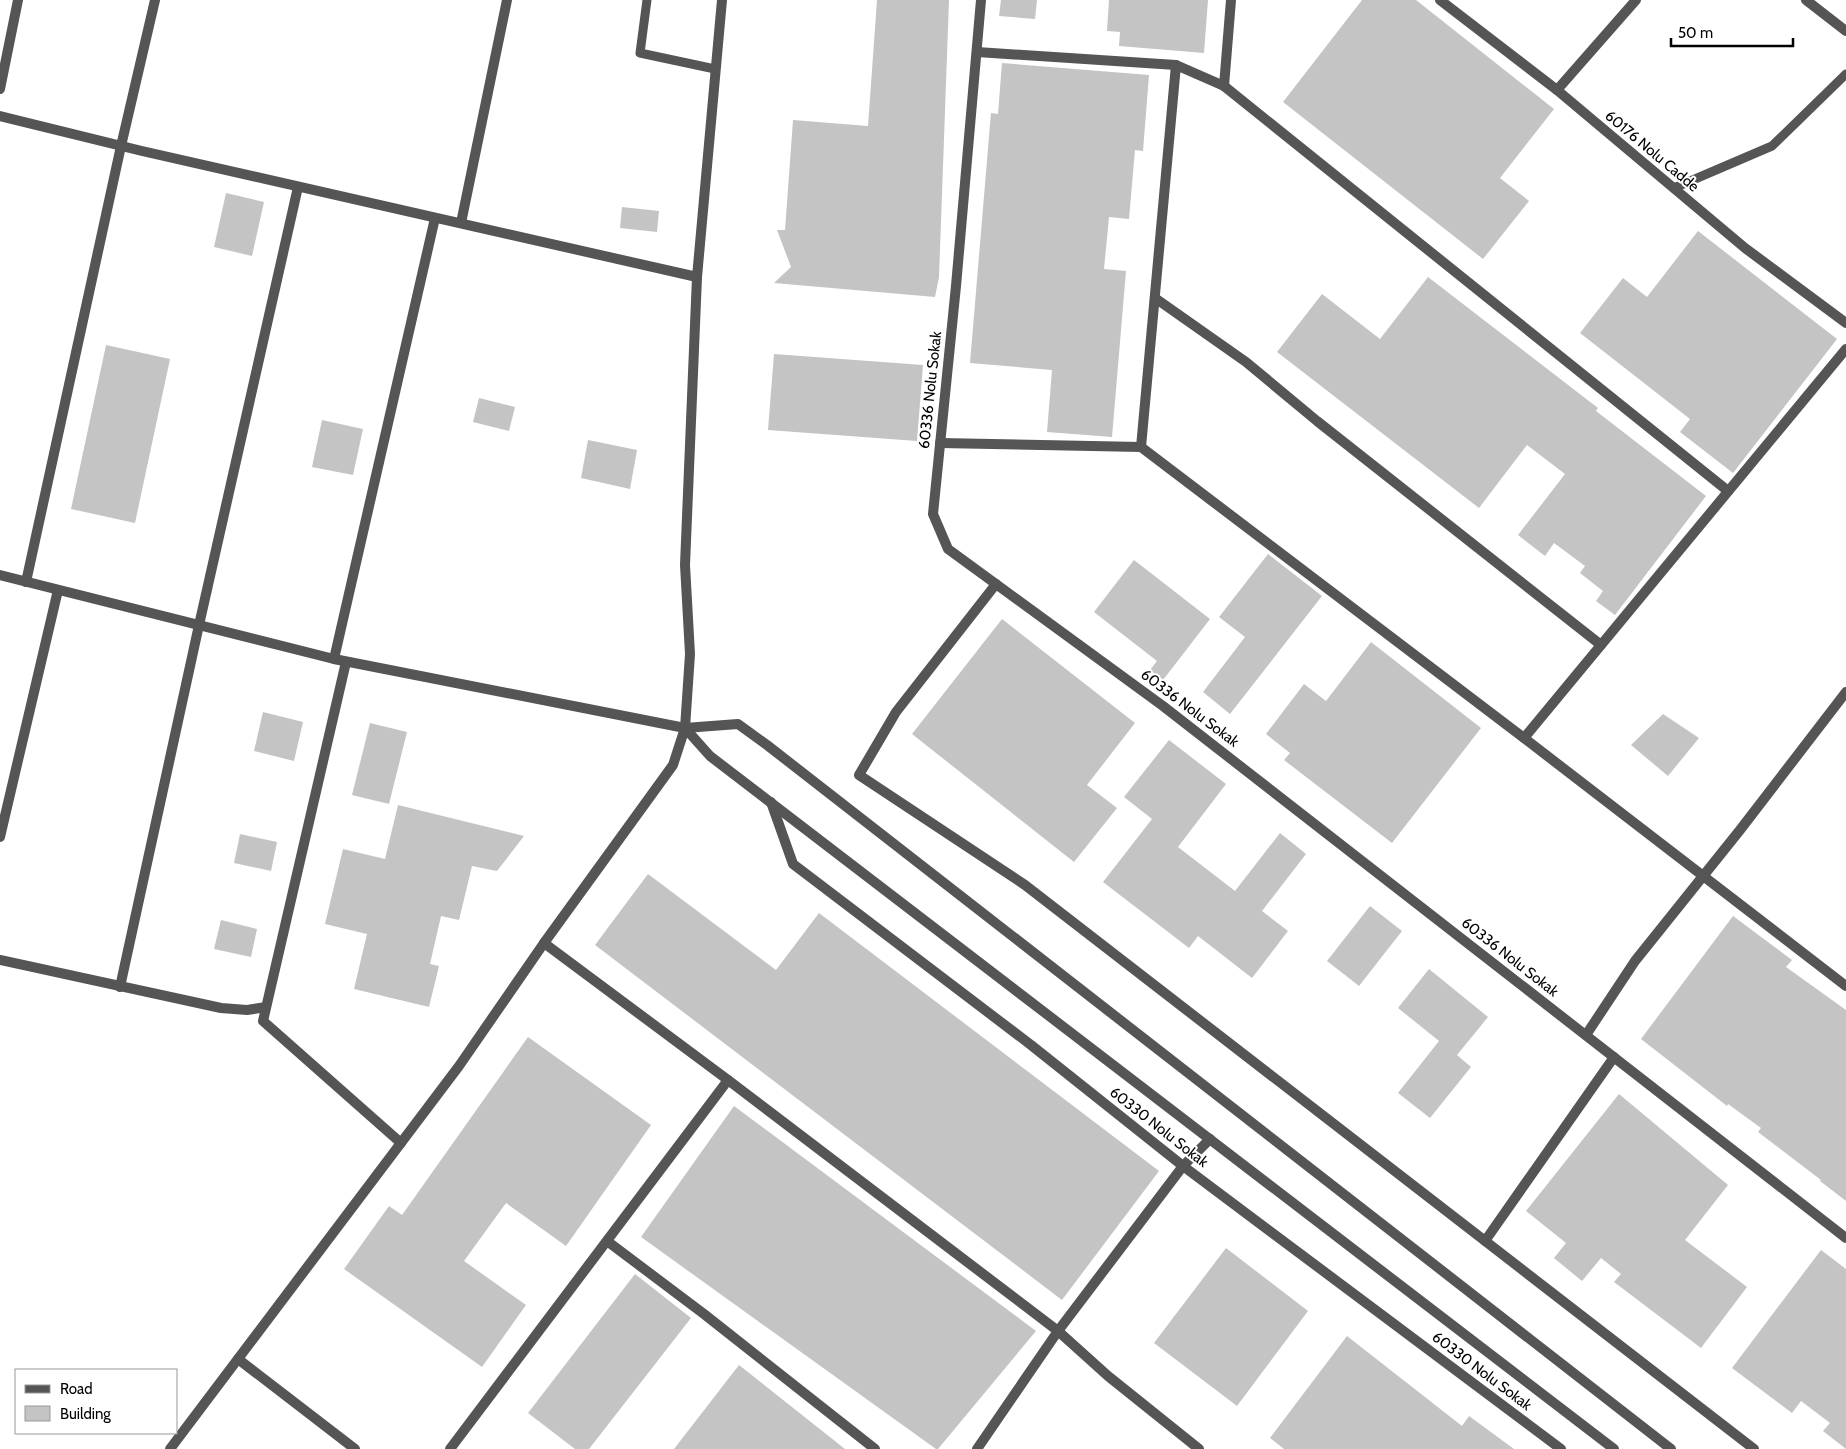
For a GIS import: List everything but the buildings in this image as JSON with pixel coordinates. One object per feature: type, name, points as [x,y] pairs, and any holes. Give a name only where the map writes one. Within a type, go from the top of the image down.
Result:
[{"type":"street","points":[[0,89],[18,0]]},
{"type":"street","points":[[26,582],[121,146],[156,0]]},
{"type":"street","points":[[461,223],[507,0]]},
{"type":"street","points":[[170,1449],[460,1066],[544,944],[673,766],[685,728],[690,654],[686,565],[697,277],[722,0]]},
{"type":"street","name":"60336 Nolu Sokak","points":[[981,0],[956,286],[933,514],[948,549],[1171,712],[1846,1238]]},
{"type":"street","points":[[1224,86],[1231,0]]},
{"type":"street","name":"60176 Nolu Cadde","points":[[1440,0],[1556,90],[1745,248],[1846,323]]},
{"type":"street","points":[[1556,90],[1636,0]]},
{"type":"street","points":[[1806,0],[1846,31]]},
{"type":"street","points":[[977,52],[1176,65],[1224,86],[1728,491]]},
{"type":"street","points":[[1141,448],[1176,65]]},
{"type":"street","points":[[0,116],[298,187],[697,277]]},
{"type":"street","points":[[120,987],[199,625],[298,187]]},
{"type":"street","points":[[334,659],[435,218]]},
{"type":"street","points":[[1155,298],[1246,362],[1317,422],[1601,645]]},
{"type":"street","points":[[1524,738],[1846,349]]},
{"type":"street","points":[[940,442],[1141,448],[1524,738],[1846,986]]},
{"type":"street","points":[[0,575],[346,662],[685,728],[738,724],[1671,1449]]},
{"type":"street","points":[[996,584],[896,712],[859,775],[1025,884],[1754,1449]]},
{"type":"street","points":[[0,837],[58,590]]},
{"type":"street","points":[[346,662],[262,1021],[401,1143]]},
{"type":"street","points":[[1586,1035],[1635,961],[1846,692]]},
{"type":"street","points":[[685,728],[710,756],[1614,1449]]},
{"type":"street","name":"60330 Nolu Sokak","points":[[771,802],[793,864],[1031,1045],[1183,1166],[1561,1449]]},
{"type":"street","points":[[544,944],[728,1080],[1058,1331],[1108,1376],[1199,1449]]},
{"type":"street","points":[[0,960],[221,1008],[247,1010],[266,1007]]},
{"type":"street","points":[[1485,1241],[1614,1057]]},
{"type":"street","points":[[450,1449],[728,1080]]},
{"type":"street","points":[[976,1449],[1058,1331],[1183,1166],[1210,1139]]},
{"type":"street","points":[[607,1241],[704,1314],[875,1449]]},
{"type":"street","points":[[238,1359],[355,1449]]},
{"type":"lane","points":[[647,0],[640,53],[715,69]]},
{"type":"lane","points":[[1674,188],[1772,146],[1846,74]]}]
